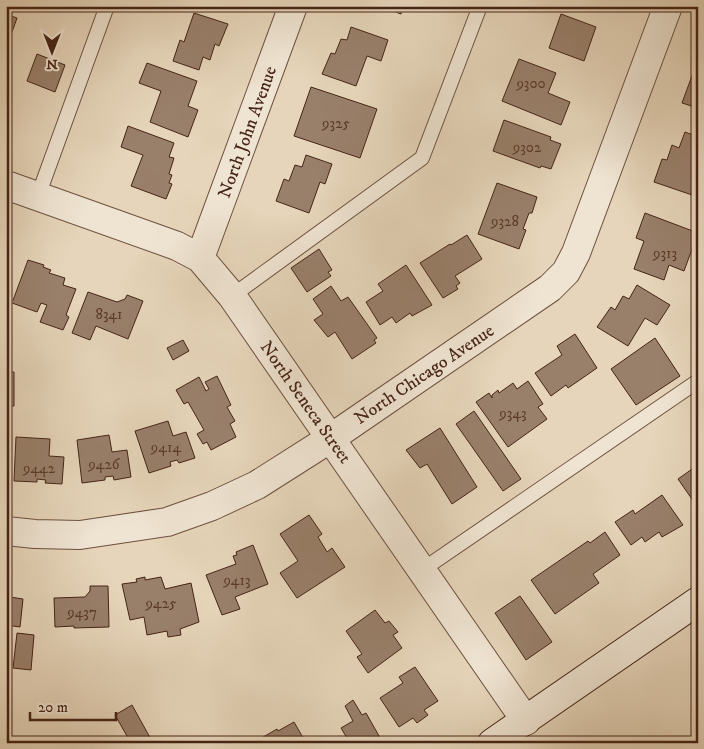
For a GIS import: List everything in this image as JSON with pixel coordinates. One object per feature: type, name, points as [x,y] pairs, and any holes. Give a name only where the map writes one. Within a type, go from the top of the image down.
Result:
[{"type":"street","name":"North John Avenue","points":[[200,258],[293,6]]},
{"type":"street","name":"North Chicago Avenue","points":[[6,531],[80,535],[167,522],[212,506],[258,485],[331,438],[550,288],[566,272],[576,253],[668,6]]},
{"type":"street","name":"North Seneca Street","points":[[6,185],[177,246],[200,258],[232,296],[526,721]]},
{"type":"street","points":[[492,743],[698,601]]},
{"type":"lane","points":[[38,196],[108,6]]},
{"type":"lane","points":[[232,296],[422,158],[480,6]]},
{"type":"lane","points":[[422,570],[698,381]]},
{"type":"building","points":[[380,6],[404,6],[401,14]]},
{"type":"building","points":[[194,13],[228,24],[219,46],[215,44],[210,60],[203,57],[199,70],[173,61],[180,40],[184,42]]},
{"type":"building","points":[[6,14],[17,18],[6,49]]},
{"type":"building","points":[[561,14],[596,27],[584,61],[549,48]]},
{"type":"building","points":[[351,27],[388,40],[381,61],[367,56],[356,86],[322,74],[331,53],[335,54],[341,39],[347,40]]},
{"type":"building","points":[[37,54],[65,65],[55,92],[27,81]]},
{"type":"building","points":[[519,59],[556,73],[548,93],[570,102],[561,125],[502,101]]},
{"type":"building","points":[[698,62],[698,108],[682,103]]},
{"type":"building","points":[[147,63],[197,81],[188,106],[198,110],[188,137],[150,122],[161,91],[139,83]]},
{"type":"building","points":[[311,87],[377,109],[360,158],[294,136]]},
{"type":"building","points":[[504,120],[551,137],[550,140],[561,144],[551,169],[541,166],[540,168],[493,151]]},
{"type":"building","points":[[128,126],[174,143],[169,157],[174,158],[169,174],[172,175],[169,183],[172,184],[166,199],[131,186],[143,155],[121,147]]},
{"type":"building","points":[[685,132],[698,137],[698,197],[654,182],[662,159],[667,160],[672,145],[679,148]]},
{"type":"building","points":[[306,155],[332,164],[325,184],[320,182],[309,213],[276,201],[284,179],[289,181],[295,165],[302,167]]},
{"type":"building","points":[[497,183],[537,197],[532,213],[529,213],[523,229],[526,230],[519,249],[478,234]]},
{"type":"building","points":[[645,213],[698,233],[684,271],[669,265],[664,280],[634,269],[644,241],[636,238]]},
{"type":"building","points":[[467,235],[482,259],[455,276],[460,283],[456,286],[458,289],[443,298],[420,263]]},
{"type":"building","points":[[319,249],[332,270],[328,272],[331,276],[307,292],[291,268]]},
{"type":"building","points":[[28,260],[44,265],[43,267],[51,270],[49,273],[65,278],[63,285],[76,289],[66,315],[69,317],[63,330],[40,322],[47,305],[41,303],[37,312],[12,303]]},
{"type":"building","points":[[406,265],[432,305],[412,316],[410,313],[396,323],[392,317],[380,325],[366,302],[383,291],[378,284]]},
{"type":"building","points":[[637,285],[670,305],[657,325],[645,318],[628,346],[597,327],[611,307],[615,310],[623,296],[629,299]]},
{"type":"building","points":[[331,286],[341,301],[348,297],[377,338],[374,340],[376,343],[352,359],[335,332],[328,337],[314,320],[323,314],[313,299]]},
{"type":"building","points":[[88,292],[117,302],[125,299],[127,295],[143,301],[128,339],[96,326],[90,340],[72,333]]},
{"type":"building","points":[[575,334],[597,368],[568,388],[566,385],[551,396],[535,373],[562,355],[557,346]]},
{"type":"building","points":[[655,338],[680,376],[636,405],[611,369]]},
{"type":"building","points":[[183,340],[189,351],[173,360],[167,348]]},
{"type":"building","points":[[6,372],[14,372],[14,406],[6,407]]},
{"type":"building","points":[[217,376],[231,405],[227,407],[235,421],[230,424],[236,437],[211,450],[207,442],[203,444],[197,434],[204,430],[188,402],[184,404],[176,390],[199,377],[206,391],[209,389],[205,382]]},
{"type":"building","points":[[528,381],[543,404],[538,407],[547,419],[508,447],[476,402],[489,393],[492,398],[492,395],[498,390],[499,393],[513,383],[517,389]]},
{"type":"building","points":[[474,411],[521,479],[503,491],[456,424]]},
{"type":"building","points":[[168,421],[173,436],[186,432],[195,458],[179,463],[177,460],[170,462],[171,466],[149,473],[135,431]]},
{"type":"building","points":[[440,428],[477,487],[452,504],[427,464],[420,468],[406,450]]},
{"type":"building","points":[[109,435],[112,452],[127,450],[131,477],[114,480],[113,476],[105,477],[105,480],[82,483],[77,440]]},
{"type":"building","points":[[16,437],[50,439],[49,456],[64,457],[62,484],[45,483],[46,480],[37,479],[37,482],[14,481]]},
{"type":"building","points":[[695,467],[698,469],[698,499],[694,502],[678,479]]},
{"type":"building","points":[[662,495],[683,525],[662,537],[659,532],[645,542],[642,537],[631,545],[615,522],[633,510],[635,514]]},
{"type":"building","points":[[309,515],[322,534],[318,537],[327,552],[332,548],[345,567],[297,598],[280,573],[298,561],[280,534]]},
{"type":"building","points":[[605,532],[620,555],[593,574],[599,583],[555,614],[531,580],[588,541],[590,543]]},
{"type":"building","points":[[253,545],[268,584],[235,597],[240,609],[222,615],[206,575],[236,564],[233,556],[237,555],[236,552]]},
{"type":"building","points":[[145,577],[145,580],[161,577],[165,589],[191,583],[199,622],[180,629],[181,635],[168,637],[167,631],[147,635],[144,617],[130,620],[122,584],[137,582],[136,579]]},
{"type":"building","points":[[90,586],[108,586],[109,627],[55,627],[54,598],[85,597],[90,591]]},
{"type":"building","points":[[6,590],[11,591],[10,597],[23,599],[20,627],[6,625]]},
{"type":"building","points":[[520,596],[552,642],[526,660],[495,613]]},
{"type":"building","points":[[375,610],[385,623],[389,621],[398,632],[393,635],[402,648],[368,673],[357,657],[362,654],[346,631]]},
{"type":"building","points":[[17,633],[34,635],[31,670],[13,668]]},
{"type":"building","points":[[415,667],[438,701],[424,710],[428,715],[417,723],[413,718],[399,727],[380,698],[403,683],[399,677]]},
{"type":"building","points":[[353,700],[362,715],[366,713],[383,743],[350,743],[341,728],[353,721],[345,706]]},
{"type":"building","points":[[132,705],[153,743],[131,743],[115,715]]},
{"type":"building","points":[[294,722],[306,743],[253,743],[277,729],[278,731]]}]
